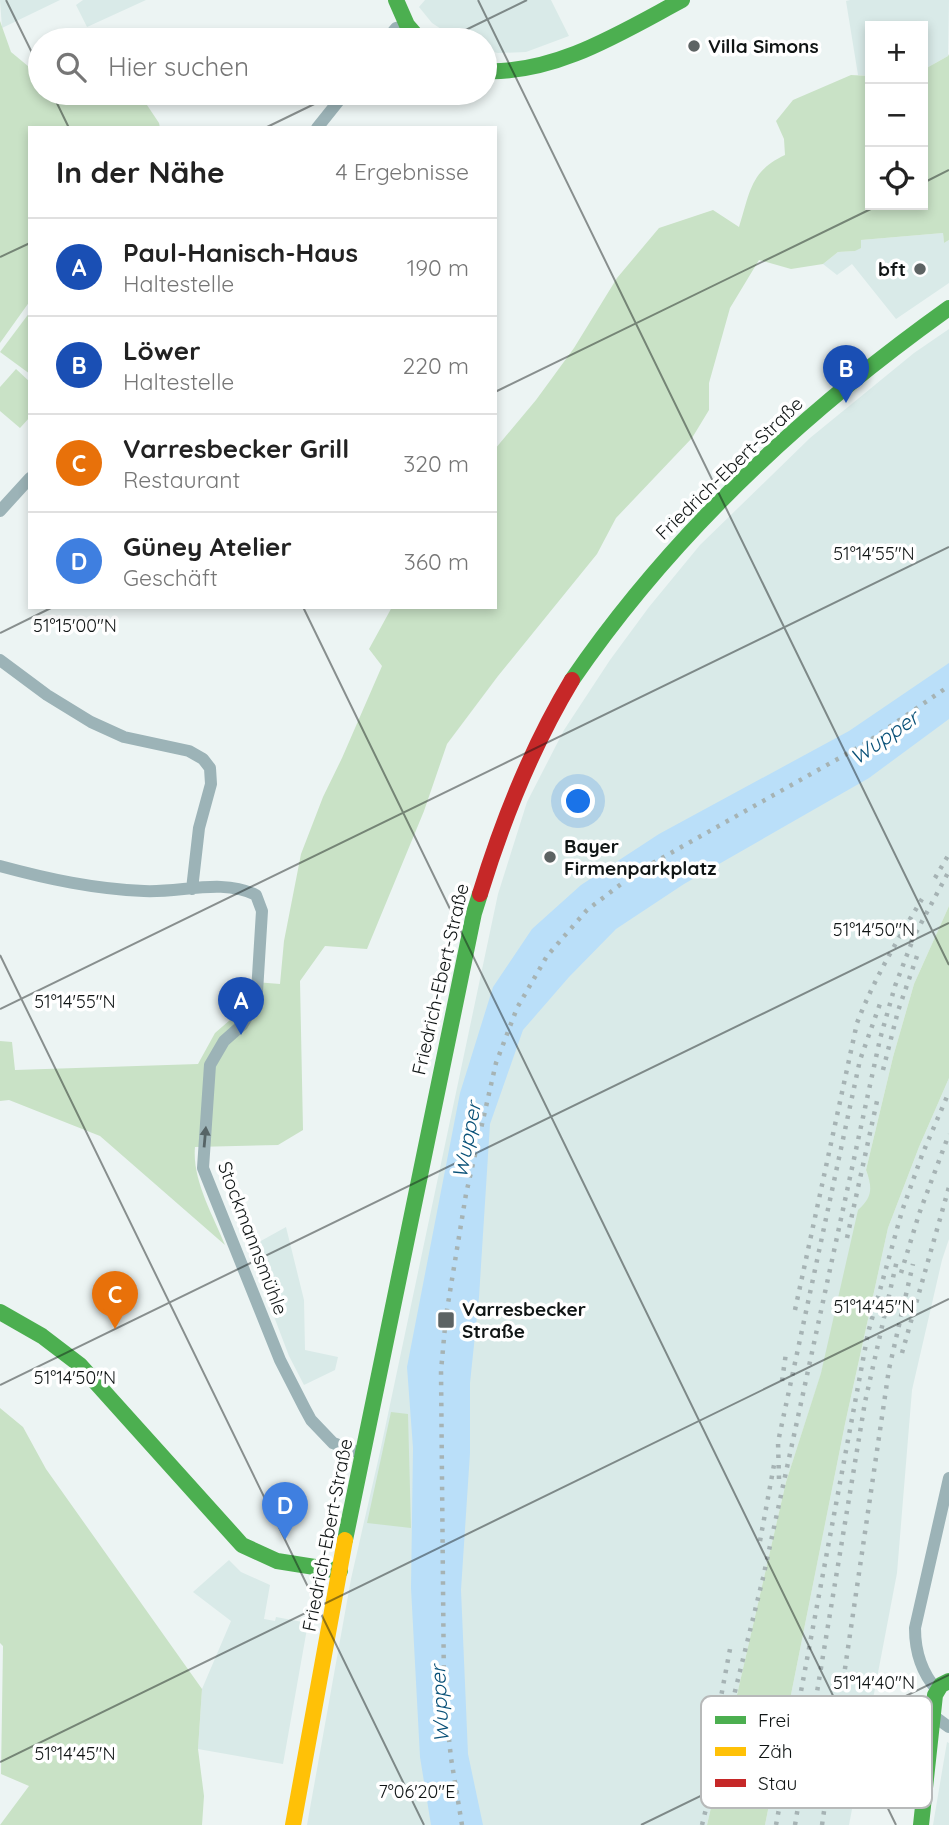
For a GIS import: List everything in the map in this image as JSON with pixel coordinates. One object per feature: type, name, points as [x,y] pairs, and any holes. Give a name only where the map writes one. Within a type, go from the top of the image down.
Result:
[{"type":"main road","points":[[396,0],[410,28]]},
{"type":"main road","points":[[497,73],[507,74],[559,61],[682,0]]},
{"type":"main road","name":"Friedrich-Ebert-Straße","points":[[293,1825],[363,1454],[474,913],[508,806],[539,739],[581,666],[612,622],[651,575],[689,533],[838,393],[884,355],[949,308]]},
{"type":"main road","points":[[0,1312],[44,1336],[80,1365],[242,1545],[273,1561],[340,1571]]},
{"type":"main road","points":[[932,1734],[943,1685]]},
{"type":"street","points":[[396,28],[407,24]]},
{"type":"street","points":[[319,126],[335,105]]},
{"type":"street","points":[[0,511],[27,486]]},
{"type":"street","points":[[0,660],[47,695],[91,722],[124,737],[188,751],[203,759],[210,768],[211,784],[199,828],[192,889]]},
{"type":"street","name":"Stockmannsmühle","points":[[0,866],[55,881],[90,887],[148,892],[223,887],[243,889],[257,895],[262,911],[259,973],[253,1007],[242,1025],[224,1041],[210,1065],[203,1168],[280,1360],[311,1420],[333,1443],[363,1454]]},
{"type":"street","points":[[943,1685],[922,1670],[916,1650],[915,1628],[949,1478]]},
{"type":"street","points":[[934,1717],[949,1727]]},
{"type":"shaded area","points":[[0,0],[60,0],[2,28]]},
{"type":"shaded area","points":[[83,0],[146,0],[87,27],[76,5]]},
{"type":"shaded area","points":[[425,0],[551,0],[569,36],[526,52],[498,53],[497,28],[440,28],[419,7]]},
{"type":"shaded area","points":[[949,0],[948,56],[928,67],[928,21],[865,21],[865,76],[858,75],[846,1]]},
{"type":"shaded area","points":[[943,233],[944,243],[949,240],[949,283],[896,319],[852,264],[837,275],[823,264],[838,252],[855,251],[861,240]]},
{"type":"shaded area","points":[[949,329],[949,906],[914,984],[893,1057],[866,1170],[872,1187],[821,1374],[786,1482],[737,1696],[701,1696],[701,1808],[711,1808],[707,1825],[307,1825],[351,1579],[498,894],[527,802],[564,730],[610,660],[700,545],[810,438],[914,353]]},
{"type":"shaded area","points":[[949,1078],[949,1239],[912,1390],[897,1573],[874,1696],[791,1696],[845,1424],[888,1228]]},
{"type":"shaded area","points":[[286,1227],[304,1300],[305,1350],[338,1357],[335,1370],[304,1385],[289,1356],[248,1248]]},
{"type":"shaded area","points":[[229,1560],[241,1572],[270,1585],[264,1619],[275,1621],[276,1617],[308,1623],[283,1764],[198,1749],[202,1689],[231,1621],[193,1592]]},
{"type":"shaded area","points":[[947,1742],[949,1825],[933,1825]]},
{"type":"shaded area","points":[[768,1808],[852,1808],[849,1825],[765,1825]]},
{"type":"green space","points":[[0,21],[11,52],[28,66],[28,105],[147,105],[160,126],[28,126],[28,304],[0,343]]},
{"type":"green space","points":[[949,54],[949,240],[944,243],[943,233],[861,240],[861,248],[855,251],[838,252],[823,264],[791,269],[759,260],[730,308],[709,383],[709,410],[692,438],[616,518],[597,554],[498,676],[447,744],[424,811],[367,949],[325,946],[300,981],[303,1130],[278,1145],[195,1147],[200,1185],[225,1245],[100,1136],[9,1100],[0,1101],[0,1041],[12,1042],[15,1070],[198,1064],[215,1033],[230,1020],[255,982],[280,984],[284,941],[301,854],[323,797],[382,666],[369,649],[391,609],[497,609],[497,447],[574,348],[617,278],[659,228],[713,210],[739,227],[749,193],[758,176],[773,161],[785,155],[784,139],[776,121],[793,100],[851,75],[865,76],[865,210],[928,210],[928,67]]},
{"type":"green space","points":[[28,315],[28,373],[0,352]]},
{"type":"green space","points":[[16,369],[28,380],[28,419],[20,428],[0,411],[0,387]]},
{"type":"green space","points":[[949,906],[949,1078],[888,1228],[845,1424],[791,1696],[737,1696],[786,1482],[821,1373],[858,1210],[870,1192],[866,1170],[914,984]]},
{"type":"green space","points":[[0,1408],[23,1427],[46,1469],[202,1689],[198,1749],[204,1796],[202,1825],[0,1825],[29,1786],[1,1774],[3,1646],[0,1643]]},
{"type":"green space","points":[[391,1412],[408,1414],[411,1528],[367,1523]]},
{"type":"green space","points":[[711,1808],[768,1808],[765,1825],[707,1825]]},
{"type":"water","name":"Wupper","points":[[949,663],[949,719],[869,778],[684,884],[616,929],[523,1030],[490,1124],[479,1297],[470,1383],[470,1453],[461,1590],[468,1754],[483,1825],[431,1825],[420,1757],[411,1588],[413,1448],[407,1367],[460,1093],[493,987],[532,929],[581,885],[659,834],[849,731]]},
{"type":"railway","points":[[462,1825],[444,1692],[441,1371],[446,1316],[466,1194],[496,1063],[517,1008],[547,956],[587,910],[637,872],[866,743],[949,686]]},
{"type":"railway","points":[[935,878],[949,854]]},
{"type":"railway","points":[[911,942],[949,871]]},
{"type":"railway","points":[[795,1310],[857,1023],[895,944],[922,899]]},
{"type":"railway","points":[[734,1696],[763,1578],[880,1039],[895,986],[915,934]]},
{"type":"railway","points":[[883,1070],[898,1011],[917,956]]},
{"type":"railway","points":[[779,1479],[778,1442],[860,1060],[881,1001]]},
{"type":"railway","points":[[800,1696],[868,1333],[902,1211],[949,1092]]},
{"type":"railway","points":[[847,1238],[877,1101]]},
{"type":"railway","points":[[901,1273],[919,1214],[949,1134]]},
{"type":"railway","points":[[902,1353],[949,1187]]},
{"type":"railway","points":[[816,1696],[865,1402],[897,1260]]},
{"type":"railway","points":[[841,1696],[889,1369],[913,1264]]},
{"type":"railway","points":[[782,1381],[786,1353]]},
{"type":"railway","points":[[760,1541],[774,1465]]},
{"type":"railway","points":[[721,1696],[730,1649]]},
{"type":"railway","points":[[702,1825],[706,1808]]},
{"type":"railway","points":[[776,1825],[779,1808]]},
{"type":"railway","points":[[795,1825],[798,1808]]},
{"type":"railway","points":[[822,1825],[824,1808]]},
{"type":"traffic: fast","points":[[396,0],[410,28]]},
{"type":"traffic: fast","points":[[497,71],[537,66],[588,49],[682,0]]},
{"type":"traffic: fast","points":[[572,680],[611,626],[653,575],[744,478],[844,389],[949,308]]},
{"type":"traffic: fast","points":[[345,1540],[480,894]]},
{"type":"traffic: fast","points":[[0,1312],[42,1336],[80,1365],[242,1545],[277,1561],[340,1571]]},
{"type":"traffic: fast","points":[[932,1723],[935,1695],[941,1685],[949,1681]]},
{"type":"traffic: fast","points":[[921,1825],[923,1808]]},
{"type":"traffic: slow","points":[[293,1825],[345,1540]]},
{"type":"traffic: jam","points":[[480,894],[519,784],[572,680]]},
{"type":"place","name":"Villa Simons","points":[[694,46]]},
{"type":"place","name":"bft","points":[[920,269]]},
{"type":"place","name":"Löwer","points":[[846,403]]},
{"type":"place","name":"Bayer Firmenparkplatz","points":[[550,857]]},
{"type":"place","name":"Paul-Hanisch-Haus","points":[[241,1035]]},
{"type":"place","name":"Varresbecker Straße","points":[[446,1320]]},
{"type":"place","name":"Varresbecker Grill","points":[[115,1329]]},
{"type":"place","name":"Güney Atelier","points":[[285,1540]]}]
